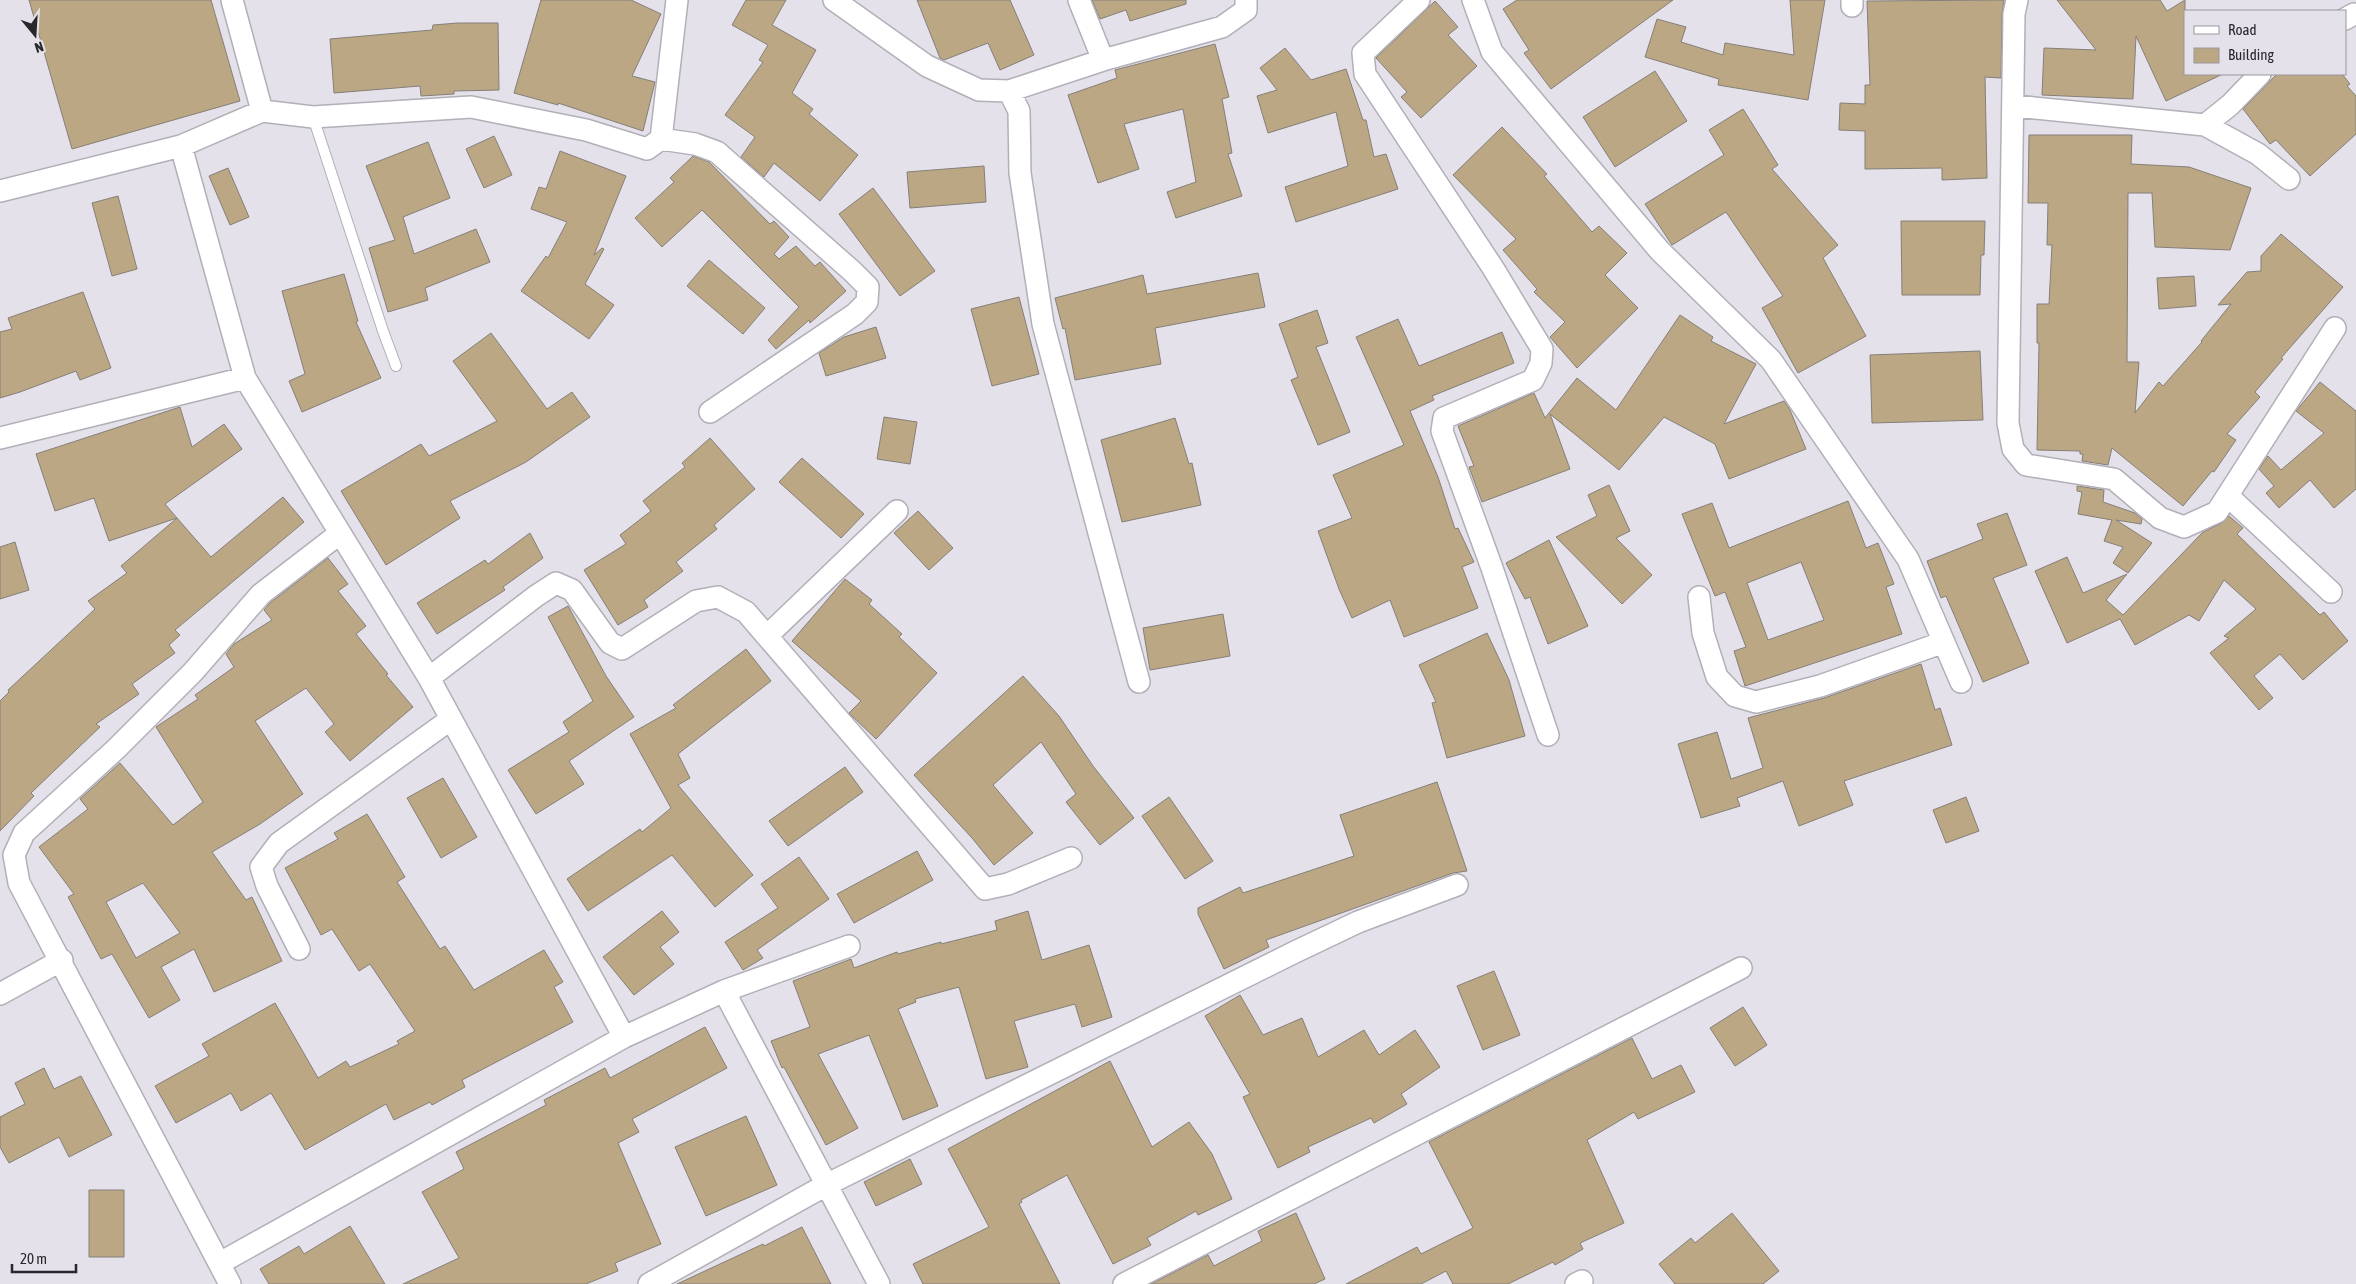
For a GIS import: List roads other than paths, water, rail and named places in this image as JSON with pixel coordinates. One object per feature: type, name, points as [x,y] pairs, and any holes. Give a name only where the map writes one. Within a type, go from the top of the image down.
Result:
[{"type":"street","points":[[232,0],[262,110]]},
{"type":"street","points":[[661,139],[677,0]]},
{"type":"street","points":[[834,0],[927,66],[979,90],[1009,91],[1103,60],[1222,27],[1246,10],[1246,0]]},
{"type":"street","points":[[1079,0],[1103,60]]},
{"type":"street","points":[[1419,0],[1363,53],[1365,74],[1493,268],[1542,349],[1540,363],[1533,380],[1444,418],[1442,431],[1492,568],[1548,735]]},
{"type":"street","points":[[1473,0],[1492,52],[1660,251],[1771,360],[1908,559],[1961,682]]},
{"type":"street","points":[[2017,0],[2014,14],[2008,424],[2013,449],[2026,465],[2114,479],[2160,518],[2184,527],[2217,512],[2335,328]]},
{"type":"street","points":[[2204,125],[2230,105],[2259,75]]},
{"type":"street","points":[[1009,91],[1019,111],[1020,174],[1044,324],[1139,682]]},
{"type":"street","points":[[2014,106],[2204,125],[2258,154],[2289,179]]},
{"type":"street","points":[[0,191],[181,146],[262,110],[313,116],[471,107],[586,130],[647,149],[661,139],[695,144],[717,152],[868,287],[867,302],[855,314],[710,412]]},
{"type":"street","points":[[181,146],[245,378],[339,534],[430,678],[624,1038]]},
{"type":"street","points":[[0,438],[245,378]]},
{"type":"street","points":[[2228,496],[2331,592]]},
{"type":"street","points":[[766,636],[897,511]]},
{"type":"street","points":[[230,1284],[20,883],[14,855],[24,833],[116,749],[179,686],[260,594],[339,534]]},
{"type":"street","points":[[430,678],[536,596],[556,583],[572,590],[610,643],[622,650],[696,601],[718,596],[746,612],[985,888],[1008,884],[1071,858]]},
{"type":"street","points":[[1698,597],[1702,633],[1717,677],[1735,696],[1756,702],[1820,686],[1944,642]]},
{"type":"street","points":[[299,949],[268,886],[261,867],[279,843],[451,719]]},
{"type":"street","points":[[649,1284],[826,1186],[1295,952],[1358,922],[1457,886]]},
{"type":"street","points":[[220,1263],[624,1038],[724,991],[849,946]]},
{"type":"street","points":[[0,994],[62,960]]},
{"type":"street","points":[[1124,1284],[1741,968]]},
{"type":"street","points":[[724,991],[879,1284]]},
{"type":"lane","points":[[313,116],[396,366]]}]
